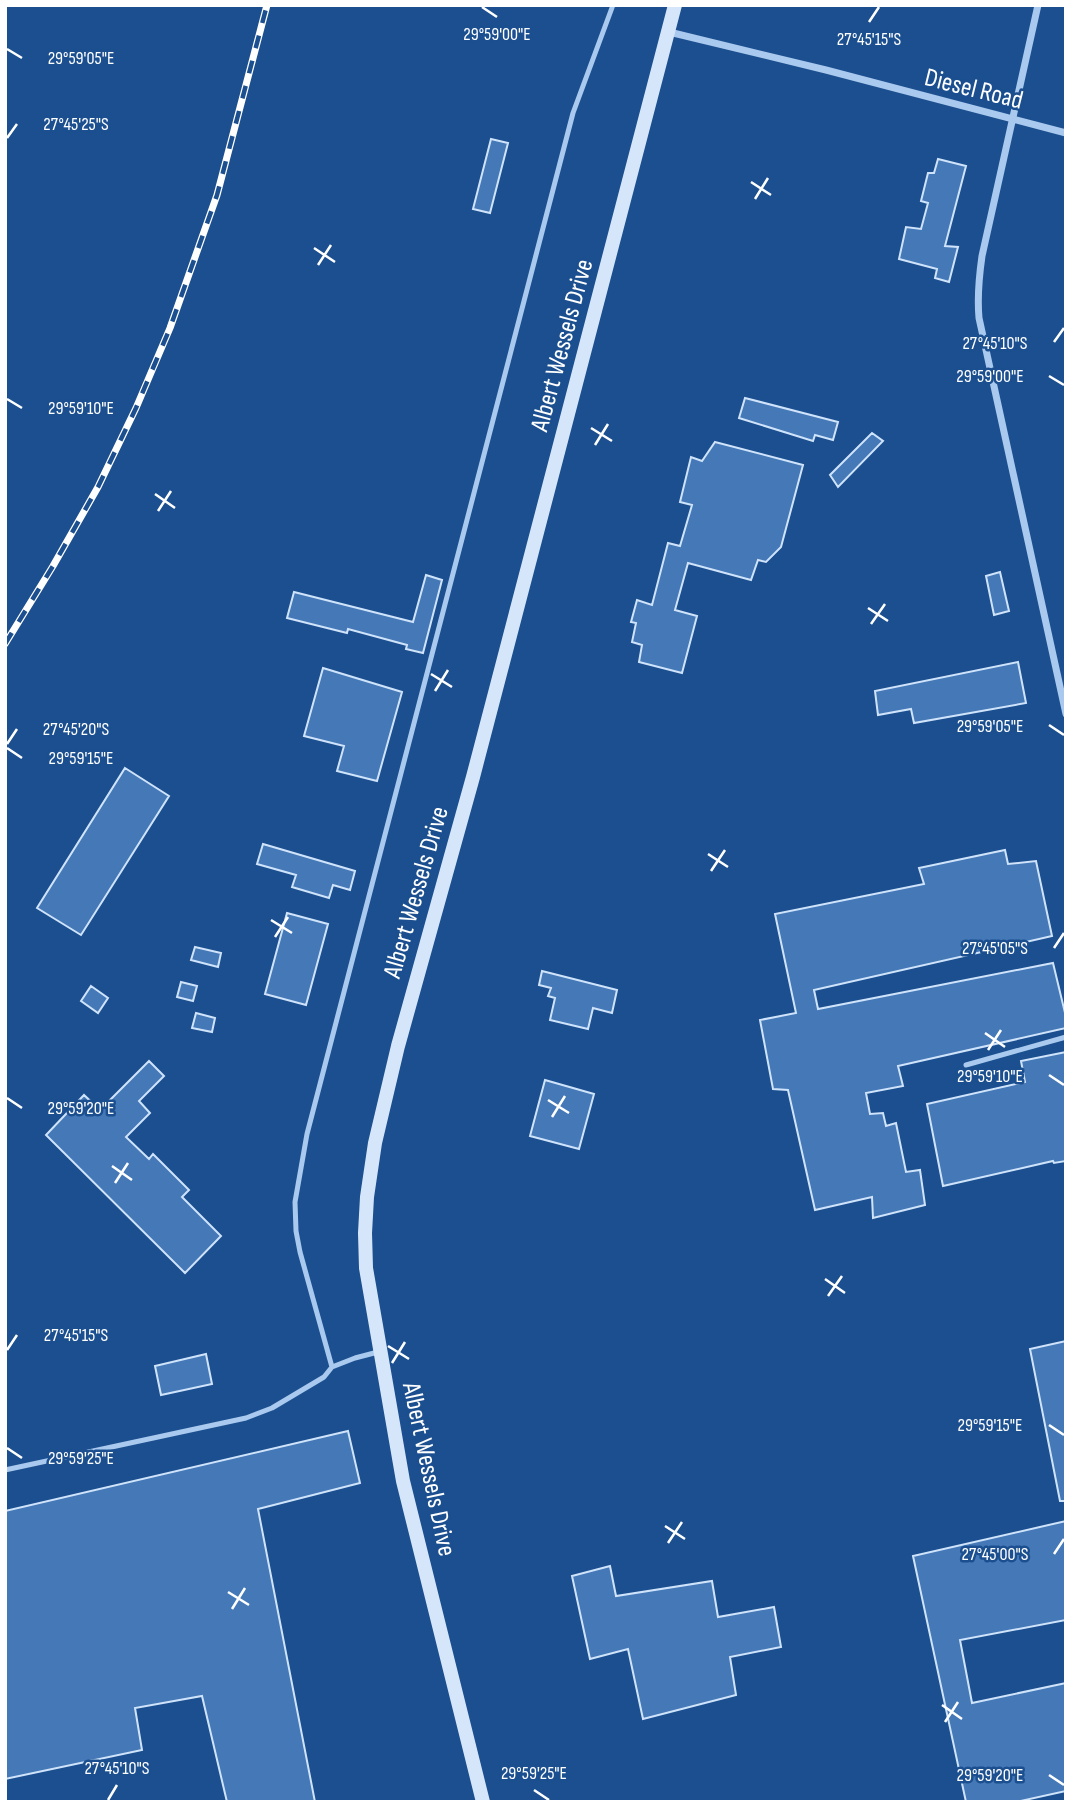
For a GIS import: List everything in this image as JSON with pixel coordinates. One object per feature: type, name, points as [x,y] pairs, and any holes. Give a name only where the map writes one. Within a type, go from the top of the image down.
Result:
[{"type":"street","name":"Albert Wessels Drive","points":[[483,1802],[403,1481],[366,1268],[367,1197],[375,1143],[409,1004],[473,777],[675,5]]},
{"type":"street","points":[[1038,5],[977,286],[979,318],[1066,714]]},
{"type":"street","name":"Diesel Road","points":[[668,32],[1066,133]]},
{"type":"lane","points":[[332,1367],[296,1231],[295,1202],[307,1134],[573,113],[613,5]]},
{"type":"lane","points":[[966,1065],[1066,1037]]},
{"type":"lane","points":[[5,1470],[246,1418],[272,1408],[324,1377],[332,1367],[381,1351]]},
{"type":"building","points":[[491,139],[508,143],[490,213],[473,209]]},
{"type":"building","points":[[938,159],[966,166],[945,246],[958,247],[949,282],[935,278],[937,269],[899,259],[906,227],[921,229],[928,203],[921,201],[928,173],[934,173]]},
{"type":"building","points":[[745,398],[838,422],[833,440],[815,435],[813,441],[739,418]]},
{"type":"building","points":[[872,433],[883,441],[838,487],[830,475]]},
{"type":"building","points":[[715,442],[803,465],[781,547],[766,562],[758,560],[751,580],[688,563],[675,610],[697,616],[682,673],[639,662],[642,645],[632,642],[636,623],[631,622],[637,600],[652,605],[668,543],[680,546],[692,505],[680,502],[691,457],[702,461]]},
{"type":"building","points":[[1000,572],[1009,611],[994,615],[986,576]]},
{"type":"building","points":[[426,575],[442,580],[423,653],[406,649],[407,645],[348,629],[347,633],[287,618],[294,592],[413,622]]},
{"type":"building","points":[[1018,662],[1026,703],[914,723],[911,709],[878,715],[875,691]]},
{"type":"building","points":[[323,668],[402,692],[377,781],[337,771],[344,746],[304,736]]},
{"type":"building","points":[[125,768],[169,796],[81,935],[37,908]]},
{"type":"building","points":[[263,844],[355,871],[350,890],[333,885],[329,898],[292,887],[296,875],[257,864]]},
{"type":"building","points":[[1005,850],[1008,864],[1036,861],[1052,936],[814,990],[818,1009],[1053,963],[1066,1017],[1066,1028],[898,1066],[903,1086],[866,1093],[870,1114],[883,1113],[886,1126],[896,1123],[906,1172],[920,1170],[925,1205],[873,1218],[872,1197],[815,1210],[788,1090],[773,1089],[760,1020],[796,1013],[775,914],[924,884],[919,868]]},
{"type":"building","points":[[287,913],[328,924],[306,1005],[265,994]]},
{"type":"building","points":[[195,947],[221,953],[218,967],[191,960]]},
{"type":"building","points":[[542,971],[617,990],[612,1013],[593,1008],[588,1029],[550,1020],[555,998],[548,996],[551,988],[539,985]]},
{"type":"building","points":[[181,982],[197,986],[193,1001],[177,997]]},
{"type":"building","points":[[91,986],[108,998],[98,1013],[81,1001]]},
{"type":"building","points":[[196,1013],[215,1018],[212,1032],[192,1028]]},
{"type":"building","points":[[1066,1052],[1066,1161],[1053,1161],[943,1186],[927,1104],[1025,1082],[1021,1061]]},
{"type":"building","points":[[149,1061],[164,1076],[139,1101],[150,1113],[126,1137],[149,1159],[153,1154],[189,1190],[182,1197],[221,1236],[185,1273],[46,1135],[84,1095],[100,1110]]},
{"type":"building","points":[[545,1080],[594,1094],[579,1149],[530,1136]]},
{"type":"building","points":[[1066,1341],[1066,1501],[1060,1501],[1030,1349]]},
{"type":"building","points":[[206,1354],[212,1384],[161,1395],[155,1366]]},
{"type":"building","points":[[348,1431],[360,1483],[258,1509],[315,1802],[227,1802],[202,1696],[135,1708],[142,1750],[5,1779],[5,1511]]},
{"type":"building","points":[[1066,1521],[1066,1620],[960,1640],[972,1703],[1066,1683],[1066,1791],[1016,1802],[966,1802],[913,1556]]},
{"type":"building","points":[[610,1566],[616,1596],[712,1581],[718,1617],[774,1607],[781,1647],[730,1657],[736,1695],[643,1719],[628,1649],[590,1659],[572,1576]]},
{"type":"railway","points":[[5,644],[98,487],[170,328],[217,195],[267,5]]}]
